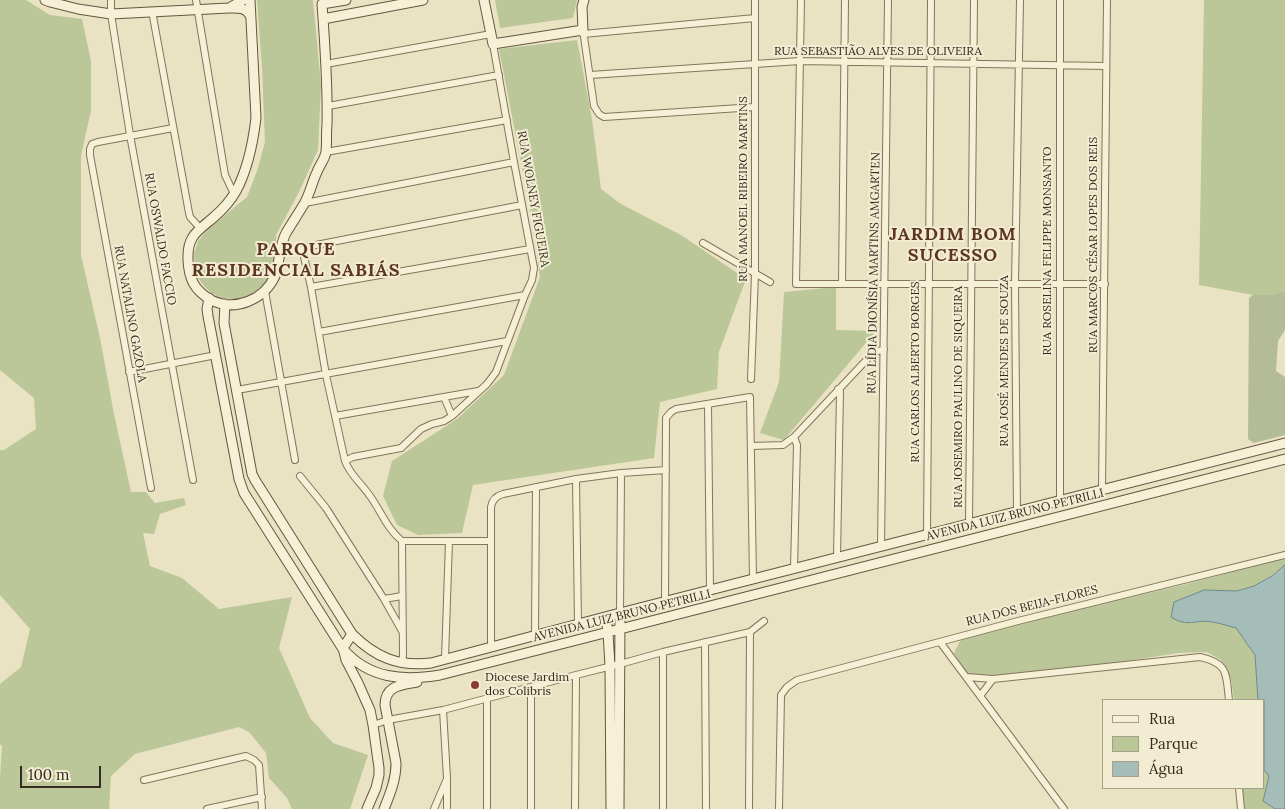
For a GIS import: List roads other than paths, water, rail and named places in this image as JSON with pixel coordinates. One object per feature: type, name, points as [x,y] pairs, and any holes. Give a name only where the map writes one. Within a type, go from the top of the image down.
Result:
[{"type":"main road","points":[[45,0],[78,9],[111,14],[197,5],[243,8],[250,14]]},
{"type":"main road","points":[[230,8],[243,0]]},
{"type":"main road","points":[[250,0],[256,118],[249,158],[234,194],[221,210],[194,234],[189,246],[192,282],[208,298],[225,304],[240,304],[254,300],[265,291],[274,278],[283,238],[305,202],[326,152],[328,106],[322,2],[346,0]]},
{"type":"main road","points":[[323,19],[423,0]]},
{"type":"main road","name":"RUA WOLNEY FIGUEIRA","points":[[484,0],[493,44]]},
{"type":"main road","points":[[493,44],[583,32],[582,7],[584,0]]},
{"type":"main road","name":"AVENIDA LUIZ BRUNO PETRILLI","points":[[208,298],[207,310],[239,479],[244,492],[343,648],[357,662],[368,669],[395,678],[426,678],[440,675],[1285,459]]},
{"type":"main road","name":"AVENIDA LUIZ BRUNO PETRILLI","points":[[225,304],[224,323],[252,474],[352,634],[369,649],[402,663],[431,663],[1285,443]]},
{"type":"main road","points":[[216,356],[230,352]]},
{"type":"main road","points":[[223,396],[232,397],[238,393]]},
{"type":"main road","points":[[244,492],[258,486]]},
{"type":"main road","points":[[956,528],[951,532],[950,538],[960,541]]},
{"type":"main road","points":[[907,555],[913,549],[945,540],[947,536],[944,531]]},
{"type":"main road","points":[[619,809],[620,613]]},
{"type":"main road","points":[[606,617],[610,666],[611,809]]},
{"type":"main road","points":[[352,634],[343,648],[346,660],[370,710],[379,775],[376,788],[366,809]]},
{"type":"main road","points":[[510,642],[512,657]]},
{"type":"main road","points":[[384,809],[394,784],[396,772],[385,701],[390,690],[426,678]]},
{"type":"street","name":"RUA OSWALDO FACCIO","points":[[111,0],[111,14],[130,135],[193,480]]},
{"type":"street","name":"RUA MANOEL RIBEIRO MARTINS","points":[[751,379],[756,274],[755,0]]},
{"type":"street","points":[[801,0],[796,284],[1105,284]]},
{"type":"street","points":[[842,284],[844,0]]},
{"type":"street","name":"RUA LÍDIA DIONÍSIA MARTINS AMGARTEN","points":[[881,546],[888,0]]},
{"type":"street","name":"RUA CARLOS ALBERTO BORGES","points":[[927,535],[931,0]]},
{"type":"street","name":"RUA JOSEMIRO PAULINO DE SIQUEIRA","points":[[970,524],[974,0]]},
{"type":"street","name":"RUA JOSÉ MENDES DE SOUZA","points":[[1017,512],[1015,284],[1020,0]]},
{"type":"street","name":"RUA ROSELINA FELIPPE MONSANTO","points":[[1060,0],[1060,501]]},
{"type":"street","name":"RUA MARCOS CÉSAR LOPES DOS REIS","points":[[1102,491],[1106,0]]},
{"type":"street","points":[[197,5],[225,176],[234,194]]},
{"type":"street","points":[[152,11],[189,213],[190,217],[200,228]]},
{"type":"street","points":[[755,18],[583,32],[594,106],[601,116],[606,118],[755,107]]},
{"type":"street","points":[[326,64],[491,34]]},
{"type":"street","name":"RUA WOLNEY FIGUEIRA","points":[[452,416],[496,372],[532,280],[534,268],[493,44]]},
{"type":"street","name":"RUA SEBASTIÃO ALVES DE OLIVEIRA","points":[[590,76],[800,61],[1106,66]]},
{"type":"street","points":[[328,106],[499,76]]},
{"type":"street","points":[[326,152],[507,120]]},
{"type":"street","points":[[130,135],[173,128]]},
{"type":"street","name":"RUA NATALINO GAZOLA","points":[[130,135],[92,144],[90,154],[151,488]]},
{"type":"street","points":[[305,202],[514,162]]},
{"type":"street","points":[[280,252],[522,205]]},
{"type":"street","points":[[703,243],[770,282]]},
{"type":"street","points":[[302,248],[312,287],[326,375],[348,470],[370,496],[394,534],[402,541],[491,540]]},
{"type":"street","points":[[312,287],[530,249]]},
{"type":"street","points":[[265,291],[295,460]]},
{"type":"street","points":[[319,332],[525,294]]},
{"type":"street","points":[[238,393],[507,341]]},
{"type":"street","points":[[750,446],[783,445],[794,436],[873,353],[884,349]]},
{"type":"street","points":[[129,372],[216,356]]},
{"type":"street","points":[[837,558],[840,391],[838,389]]},
{"type":"street","points":[[335,416],[479,390]]},
{"type":"street","points":[[345,461],[353,457],[401,448],[421,429],[444,421],[452,416],[444,397]]},
{"type":"street","points":[[665,602],[666,418],[676,409],[750,397],[753,579]]},
{"type":"street","points":[[708,404],[710,590]]},
{"type":"street","points":[[794,436],[797,445],[794,568]]},
{"type":"street","points":[[491,647],[491,540],[494,499],[501,494],[576,479],[620,473],[666,470]]},
{"type":"street","points":[[620,473],[620,613]]},
{"type":"street","points":[[300,476],[326,508],[403,631]]},
{"type":"street","points":[[576,479],[578,624]]},
{"type":"street","points":[[535,635],[536,487]]},
{"type":"street","points":[[402,541],[402,663]]},
{"type":"street","points":[[444,659],[449,541]]},
{"type":"street","name":"RUA DOS BEIJA-FLORES","points":[[779,809],[781,695],[787,687],[797,680],[1018,620],[1285,555]]},
{"type":"street","points":[[384,599],[402,596]]},
{"type":"street","points":[[373,724],[443,710],[576,674],[750,632],[764,621]]},
{"type":"street","points":[[749,809],[750,632]]},
{"type":"street","points":[[705,642],[706,809]]},
{"type":"street","points":[[940,642],[1064,809]]},
{"type":"street","points":[[663,652],[663,809]]},
{"type":"street","points":[[967,677],[992,679],[1200,657],[1211,659],[1226,672],[1229,699]]},
{"type":"street","points":[[574,809],[576,674]]},
{"type":"street","points":[[980,696],[992,679]]},
{"type":"street","points":[[531,809],[532,687]]},
{"type":"street","points":[[487,699],[487,809]]},
{"type":"street","points":[[443,710],[447,809]]},
{"type":"street","points":[[144,780],[246,756],[259,765],[262,809]]},
{"type":"street","points":[[434,809],[447,778]]},
{"type":"street","points":[[1239,789],[1241,809]]},
{"type":"street","points":[[207,809],[262,797]]},
{"type":"water","points":[[1285,565],[1285,809],[1275,809],[1263,801],[1269,776],[1265,771],[1265,699],[1258,699],[1255,655],[1236,628],[1212,622],[1187,623],[1171,617],[1174,602],[1204,590],[1237,591],[1254,586],[1272,576]]},
{"type":"place","name":"Diocese Jardim dos Colibris","points":[[475,685]]},
{"type":"district","name":"JARDIM BOM SUCESSO","points":[[953,245]]},
{"type":"district","name":"PARQUE RESIDENCIAL SABIÁS","points":[[296,260]]}]
